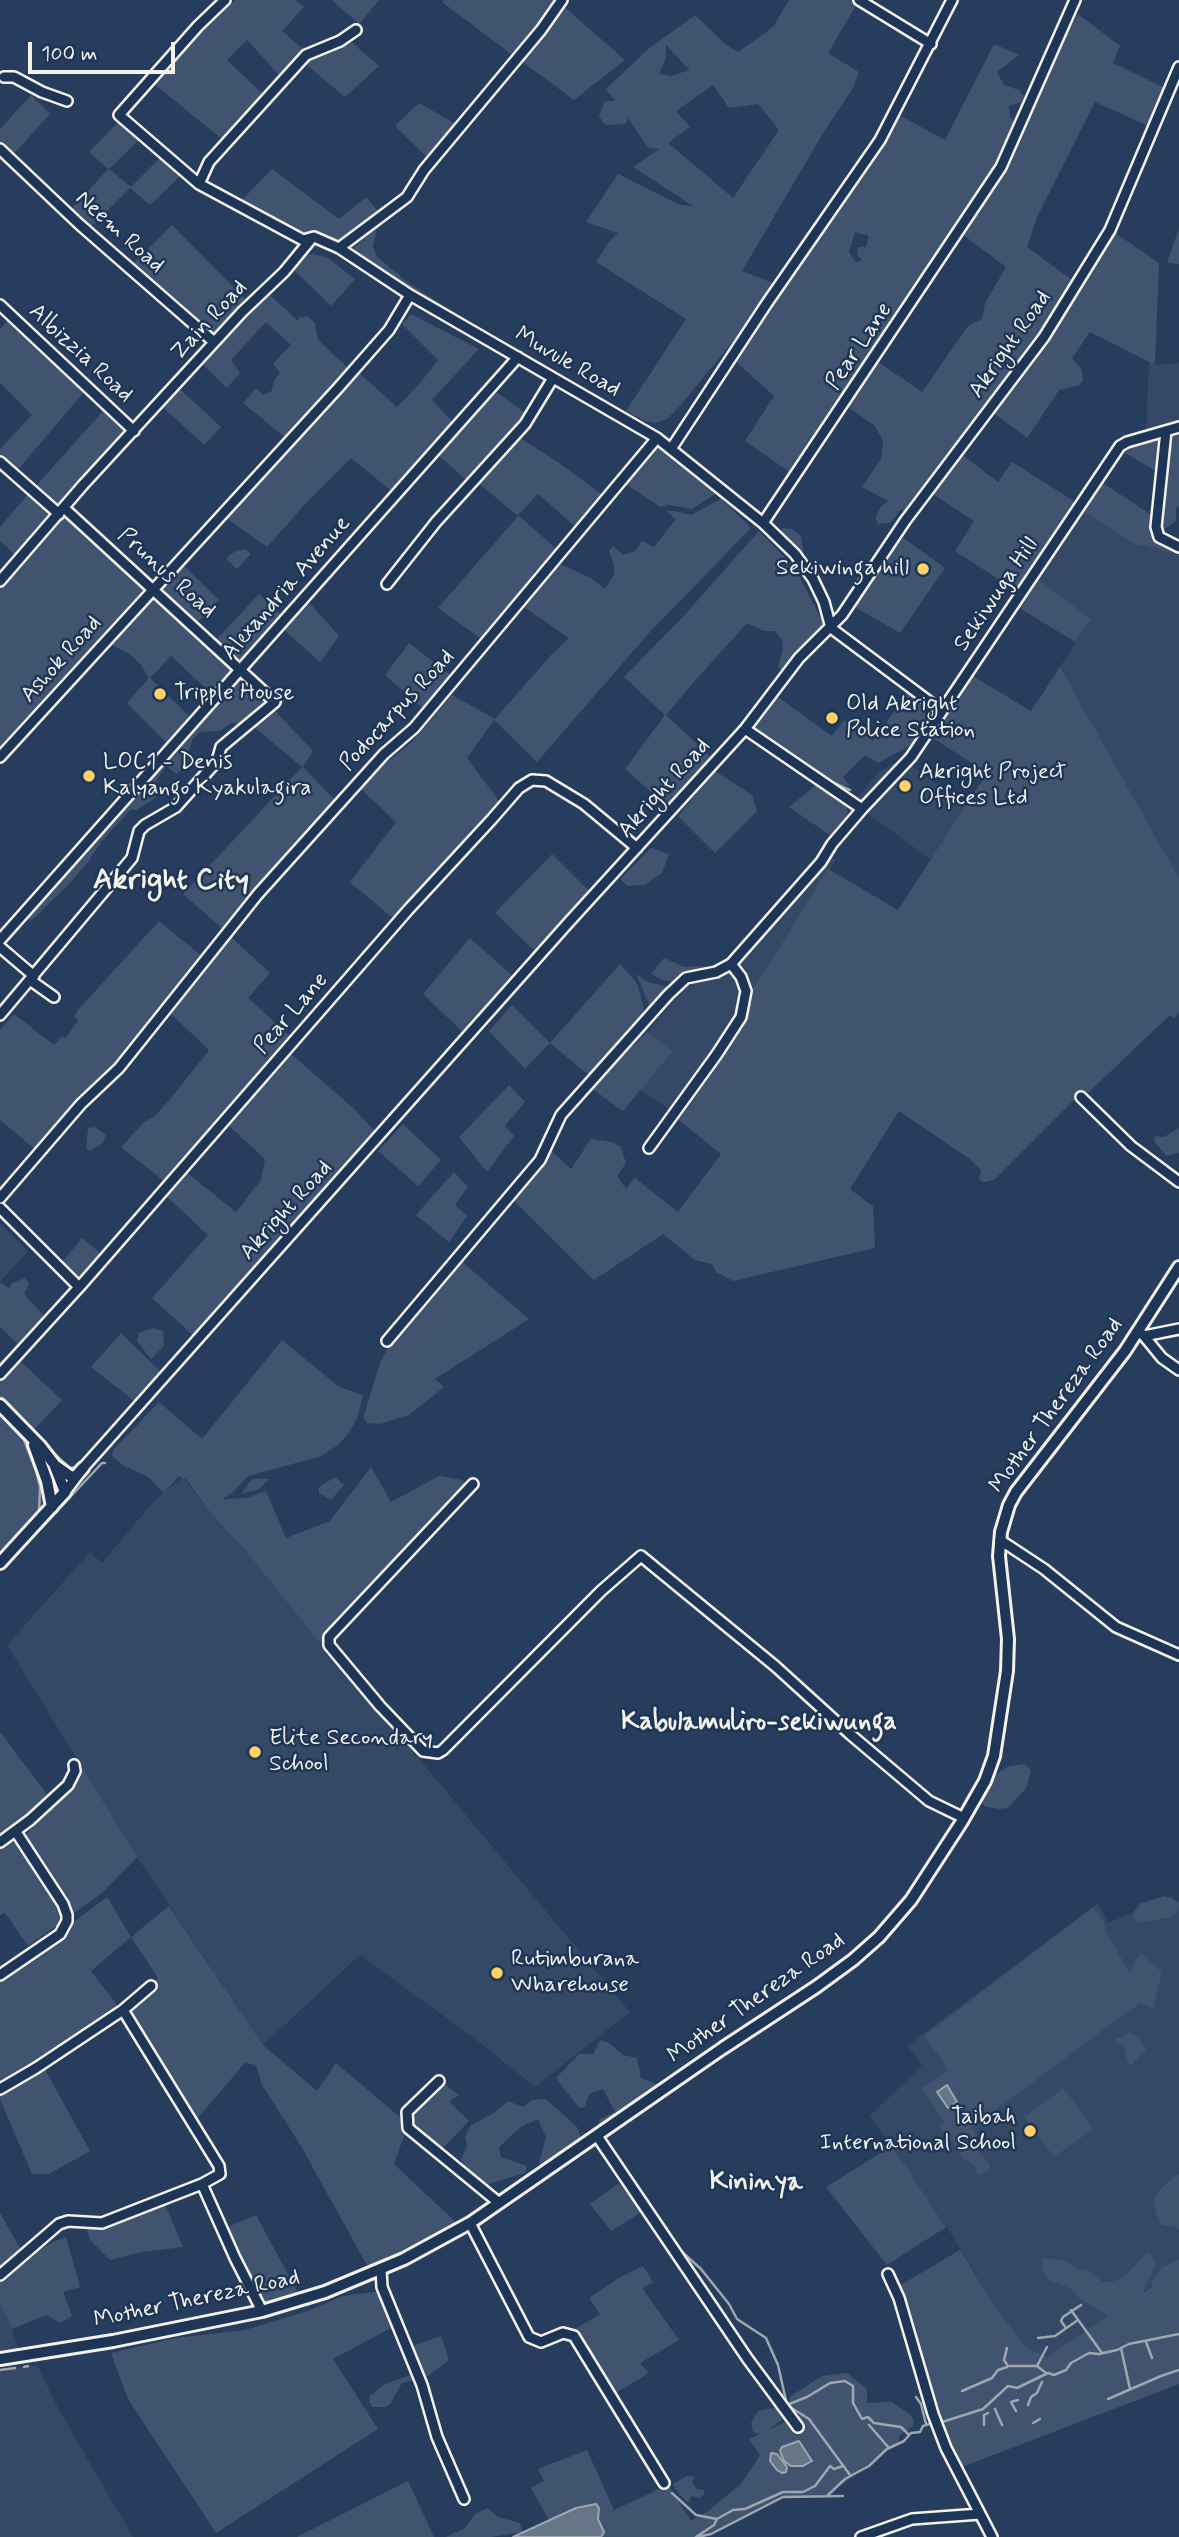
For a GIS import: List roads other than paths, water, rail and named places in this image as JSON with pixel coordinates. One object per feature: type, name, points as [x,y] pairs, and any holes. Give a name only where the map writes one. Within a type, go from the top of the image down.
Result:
[{"type":"street","name":"Muvule Road","points":[[225,0],[198,26],[119,115],[199,184],[303,240],[314,237],[339,248],[410,295],[657,438],[763,523],[807,568],[824,602],[831,628]]},
{"type":"street","points":[[339,248],[407,197],[432,160],[536,36],[562,0]]},
{"type":"street","points":[[859,0],[931,44]]},
{"type":"street","points":[[671,449],[767,303],[872,154],[889,126],[952,0]]},
{"type":"street","name":"Pear Lane","points":[[763,523],[986,191],[1006,157],[1075,0]]},
{"type":"street","points":[[199,184],[209,162],[306,55],[340,41],[356,30]]},
{"type":"street","name":"Akright Road","points":[[65,1492],[83,1468],[745,729],[799,658],[842,615],[905,521],[1044,337],[1110,230],[1179,67]]},
{"type":"street","points":[[1,77],[15,77],[42,93],[67,102]]},
{"type":"street","name":"Neem Road","points":[[0,149],[79,224],[214,342]]},
{"type":"street","name":"Zain Road","points":[[0,581],[214,342],[284,272],[314,237]]},
{"type":"street","name":"Ashok Road","points":[[0,757],[389,330],[410,295]]},
{"type":"street","name":"Albizzia Road","points":[[0,305],[134,431]]},
{"type":"street","name":"Alexandria Avenue","points":[[0,940],[518,357]]},
{"type":"street","points":[[387,584],[436,522],[525,424],[554,378]]},
{"type":"street","name":"Sekiwuga Hill","points":[[731,964],[821,862],[832,844],[862,809],[904,766],[1120,446],[1179,427]]},
{"type":"street","points":[[1166,431],[1156,527],[1159,537],[1179,547]]},
{"type":"street","name":"Podocarpus Road","points":[[0,1198],[81,1104],[119,1068],[258,894],[384,754],[414,728],[657,438]]},
{"type":"street","name":"Prunus Road","points":[[0,462],[153,589],[275,702],[221,747],[217,761],[176,807],[139,831],[132,858],[32,978]]},
{"type":"street","points":[[831,628],[942,711]]},
{"type":"street","points":[[745,729],[862,809]]},
{"type":"street","name":"Pear Lane","points":[[0,1374],[408,910],[519,788],[532,780],[546,780],[584,804],[637,848]]},
{"type":"street","points":[[0,947],[54,997]]},
{"type":"street","points":[[387,1341],[540,1160],[561,1115],[679,983],[696,974],[721,971],[731,964],[741,977],[746,991],[741,1017],[734,1031],[649,1148]]},
{"type":"street","points":[[0,1015],[32,978]]},
{"type":"street","points":[[1081,1097],[1131,1146],[1179,1182]]},
{"type":"street","points":[[0,1208],[79,1287]]},
{"type":"street","name":"Mother Thereza Road","points":[[0,2359],[113,2341],[262,2311],[325,2292],[381,2270],[470,2223],[853,1960],[895,1920],[911,1900],[964,1818],[989,1773],[1005,1699],[1008,1639],[1000,1574],[1000,1540],[1004,1517],[1016,1492],[1141,1333],[1179,1267]]},
{"type":"street","points":[[1141,1333],[1179,1329]]},
{"type":"street","points":[[1141,1333],[1162,1358],[1179,1370]]},
{"type":"street","points":[[0,1405],[54,1464],[75,1477],[83,1468]]},
{"type":"street","points":[[34,1442],[52,1507]]},
{"type":"street","points":[[0,1563],[65,1492],[54,1464]]},
{"type":"street","points":[[473,1484],[329,1637],[329,1645],[380,1706],[423,1751],[438,1753],[443,1750],[601,1591],[641,1556],[775,1666],[929,1801],[964,1818]]},
{"type":"street","points":[[1000,1540],[1044,1569],[1116,1627],[1179,1655]]},
{"type":"street","points":[[0,1842],[16,1832],[68,1784],[75,1771],[74,1765]]},
{"type":"street","points":[[0,1975],[60,1934],[67,1921],[64,1904],[16,1832]]},
{"type":"street","points":[[0,2089],[123,2010],[151,1986]]},
{"type":"street","points":[[0,2276],[58,2224],[68,2221],[102,2223],[218,2176],[219,2166],[123,2010]]},
{"type":"street","points":[[439,2081],[407,2112],[408,2128],[498,2202]]},
{"type":"street","points":[[597,2136],[747,2358],[798,2427]]},
{"type":"street","points":[[202,2184],[262,2311]]},
{"type":"street","points":[[470,2223],[529,2337],[541,2342],[563,2333],[574,2336],[664,2483]]},
{"type":"street","points":[[381,2270],[382,2287],[422,2385],[437,2437],[464,2499]]},
{"type":"street","points":[[888,2274],[899,2298],[937,2426],[992,2537]]},
{"type":"street","points":[[861,2537],[912,2519],[980,2514]]},
{"type":"waterway","points":[[209,184],[220,190]]},
{"type":"waterway","points":[[794,757],[829,781],[850,790]]},
{"type":"waterway","points":[[0,1365],[24,1339]]},
{"type":"waterway","points":[[0,1414],[24,1440],[36,1470],[40,1487],[39,1513]]},
{"type":"waterway","points":[[47,1447],[70,1468],[78,1467]]},
{"type":"waterway","points":[[4,1568],[102,1463],[105,1463]]},
{"type":"waterway","points":[[681,2251],[701,2269],[729,2304],[737,2319],[766,2338],[778,2365],[787,2405],[809,2419],[850,2475]]},
{"type":"waterway","points":[[1066,2328],[1061,2321],[1063,2317],[1081,2305]]},
{"type":"waterway","points":[[1071,2310],[1102,2353]]},
{"type":"waterway","points":[[1038,2338],[1055,2336],[1078,2320]]},
{"type":"waterway","points":[[939,2423],[983,2409],[1008,2386],[1017,2388],[1048,2373],[1054,2375],[1066,2370],[1071,2363],[1089,2353],[1099,2354],[1129,2344],[1179,2334]]},
{"type":"waterway","points":[[1146,2342],[1152,2358]]},
{"type":"waterway","points":[[1037,2366],[1047,2347]]},
{"type":"waterway","points":[[1007,2348],[1004,2360],[1008,2366],[1037,2366],[1046,2373]]},
{"type":"waterway","points":[[1121,2348],[1130,2389]]},
{"type":"waterway","points":[[24,2367],[28,2366]]},
{"type":"waterway","points":[[962,2391],[992,2378],[998,2370],[1007,2367]]},
{"type":"waterway","points":[[0,2370],[15,2368]]},
{"type":"waterway","points":[[1108,2399],[1179,2370]]},
{"type":"waterway","points":[[787,2405],[830,2383],[845,2381],[853,2386],[853,2403],[862,2419],[868,2417],[874,2423],[901,2427],[909,2435]]},
{"type":"waterway","points":[[1028,2405],[1042,2382]]},
{"type":"waterway","points":[[916,2397],[921,2404],[926,2424]]},
{"type":"waterway","points":[[1016,2411],[1011,2402],[1018,2400]]},
{"type":"waterway","points":[[995,2409],[1002,2425]]},
{"type":"waterway","points":[[984,2425],[984,2415],[988,2413]]},
{"type":"waterway","points":[[1033,2423],[1040,2419]]},
{"type":"waterway","points":[[827,2496],[845,2479],[869,2466],[887,2449],[932,2423]]},
{"type":"waterway","points":[[869,2425],[889,2448]]},
{"type":"waterway","points":[[696,2537],[714,2525],[717,2519],[733,2510],[745,2509],[783,2492],[803,2492],[815,2486],[830,2466],[834,2469],[843,2466]]},
{"type":"waterway","points":[[672,2493],[696,2515],[717,2519]]},
{"type":"waterway","points":[[698,2537],[711,2534],[783,2497],[843,2496]]},
{"type":"place","name":"Sekiwinga hill","points":[[923,569]]},
{"type":"place","name":"Tripple House","points":[[160,694]]},
{"type":"place","name":"Old Akright Police Station","points":[[832,718]]},
{"type":"place","name":"LOC1 - Denis Kalyango Kyakulagira","points":[[89,776]]},
{"type":"place","name":"Akright Project Offices Ltd","points":[[905,786]]},
{"type":"place","name":"Elite Secondary School","points":[[255,1752]]},
{"type":"place","name":"Rutimburana Wharehouse","points":[[497,1973]]},
{"type":"place","name":"Taibah International School","points":[[1030,2131]]},
{"type":"district","name":"Akright City","points":[[171,882]]},
{"type":"district","name":"Kabulamuliro-sekiwunga","points":[[759,1724]]},
{"type":"district","name":"Kininya","points":[[756,2184]]}]
